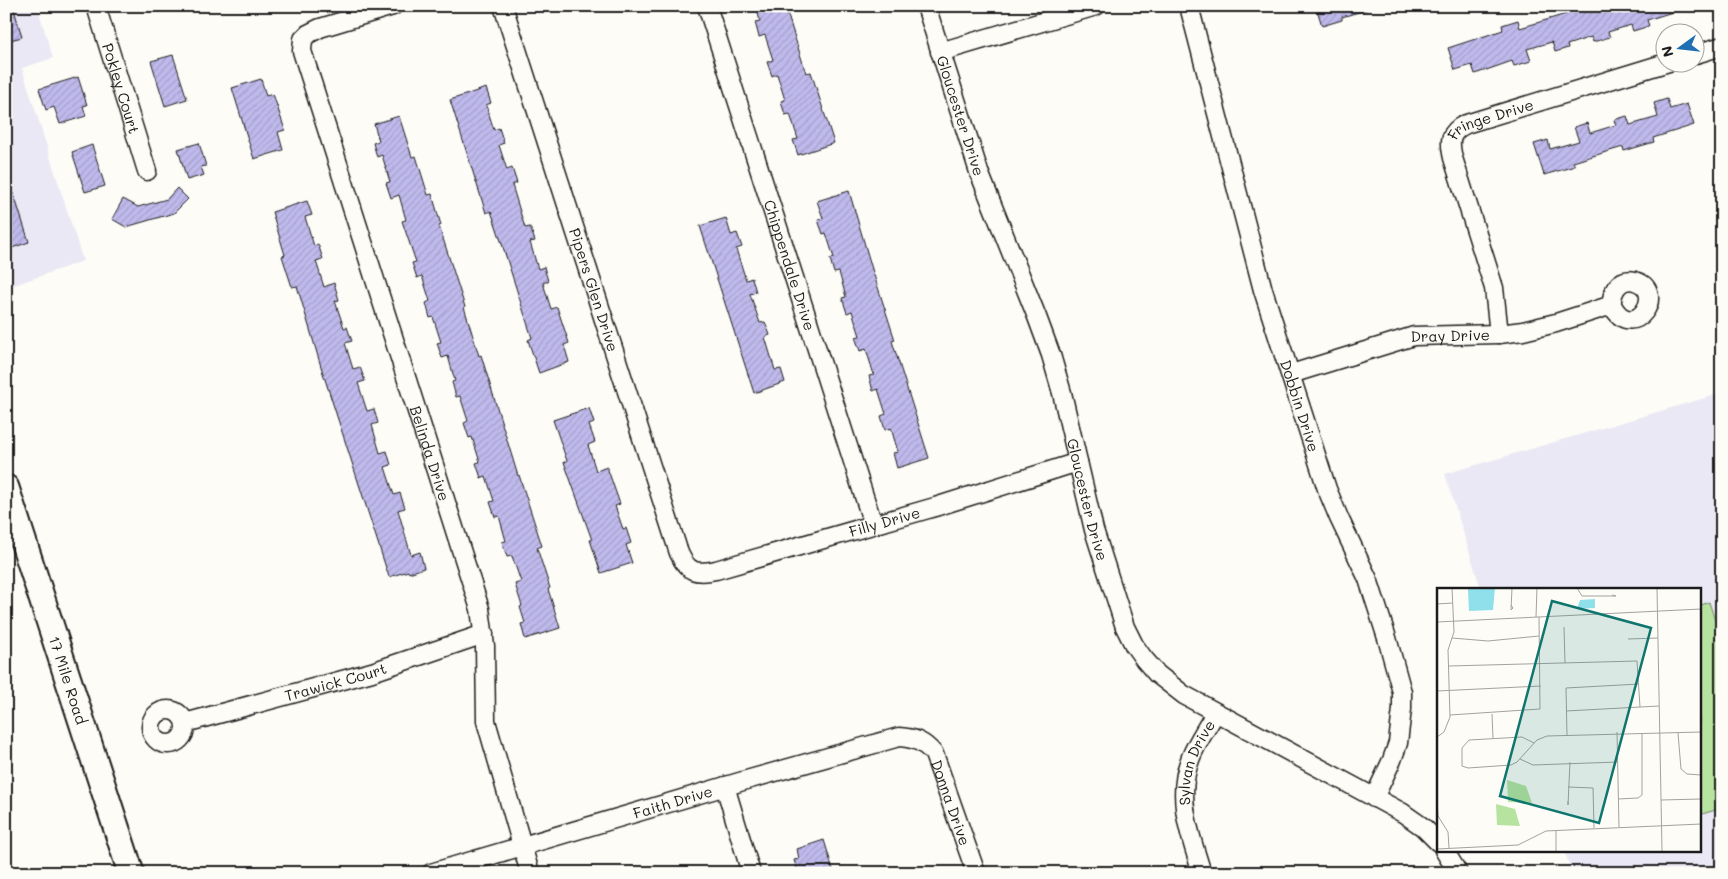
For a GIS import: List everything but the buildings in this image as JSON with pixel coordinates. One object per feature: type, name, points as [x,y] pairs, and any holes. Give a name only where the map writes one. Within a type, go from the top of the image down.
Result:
[{"type":"main road","name":"17 Mile Road","points":[[6,488],[131,873]]},
{"type":"street","name":"Pokley Court","points":[[96,6],[147,171]]},
{"type":"street","name":"Belinda Drive","points":[[393,6],[320,28],[303,39],[302,51],[476,598],[484,634],[486,721],[530,873]]},
{"type":"street","name":"Pipers Glen Drive","points":[[503,6],[679,553],[682,561],[690,570]]},
{"type":"street","name":"Chippendale Drive","points":[[707,6],[873,524]]},
{"type":"street","name":"Gloucester Drive","points":[[926,6],[979,172],[1038,317],[1051,355],[1097,539],[1118,608],[1134,645],[1144,659],[1168,684],[1184,695],[1404,813],[1423,827],[1437,841]]},
{"type":"street","points":[[940,52],[1096,6]]},
{"type":"street","name":"Dobbin Drive","points":[[1189,6],[1263,290],[1332,504],[1363,567],[1387,638],[1402,692],[1398,743],[1374,798]]},
{"type":"street","points":[[1706,51],[1722,46]]},
{"type":"street","name":"Fringe Drive","points":[[1499,334],[1494,288],[1453,158],[1450,146],[1452,134],[1457,128],[1466,124],[1656,66]]},
{"type":"street","name":"Dray Drive","points":[[1291,374],[1414,336],[1499,334],[1541,327],[1612,305]]},
{"type":"street","name":"Filly Drive","points":[[690,570],[704,572],[716,570],[934,507],[1078,462]]},
{"type":"street","name":"Trawick Court","points":[[186,723],[372,672],[484,634]]},
{"type":"street","name":"Sylvan Drive","points":[[1202,873],[1188,830],[1184,808],[1184,789],[1191,758],[1215,713]]},
{"type":"street","name":"Faith Drive","points":[[431,873],[881,740],[899,736],[917,739]]},
{"type":"street","name":"Donna Drive","points":[[917,739],[934,754],[976,873]]},
{"type":"street","points":[[725,786],[751,873]]},
{"type":"street","points":[[1445,852],[1458,873]]},
{"type":"shaded area","points":[[6,6],[37,6],[53,58],[22,68],[83,261],[6,288]]},
{"type":"shaded area","points":[[1722,393],[1722,873],[1572,873],[1565,852],[1700,852],[1700,588],[1481,588],[1445,474]]},
{"type":"green space","points":[[1709,602],[1722,642],[1722,808],[1700,815],[1700,606]]}]
